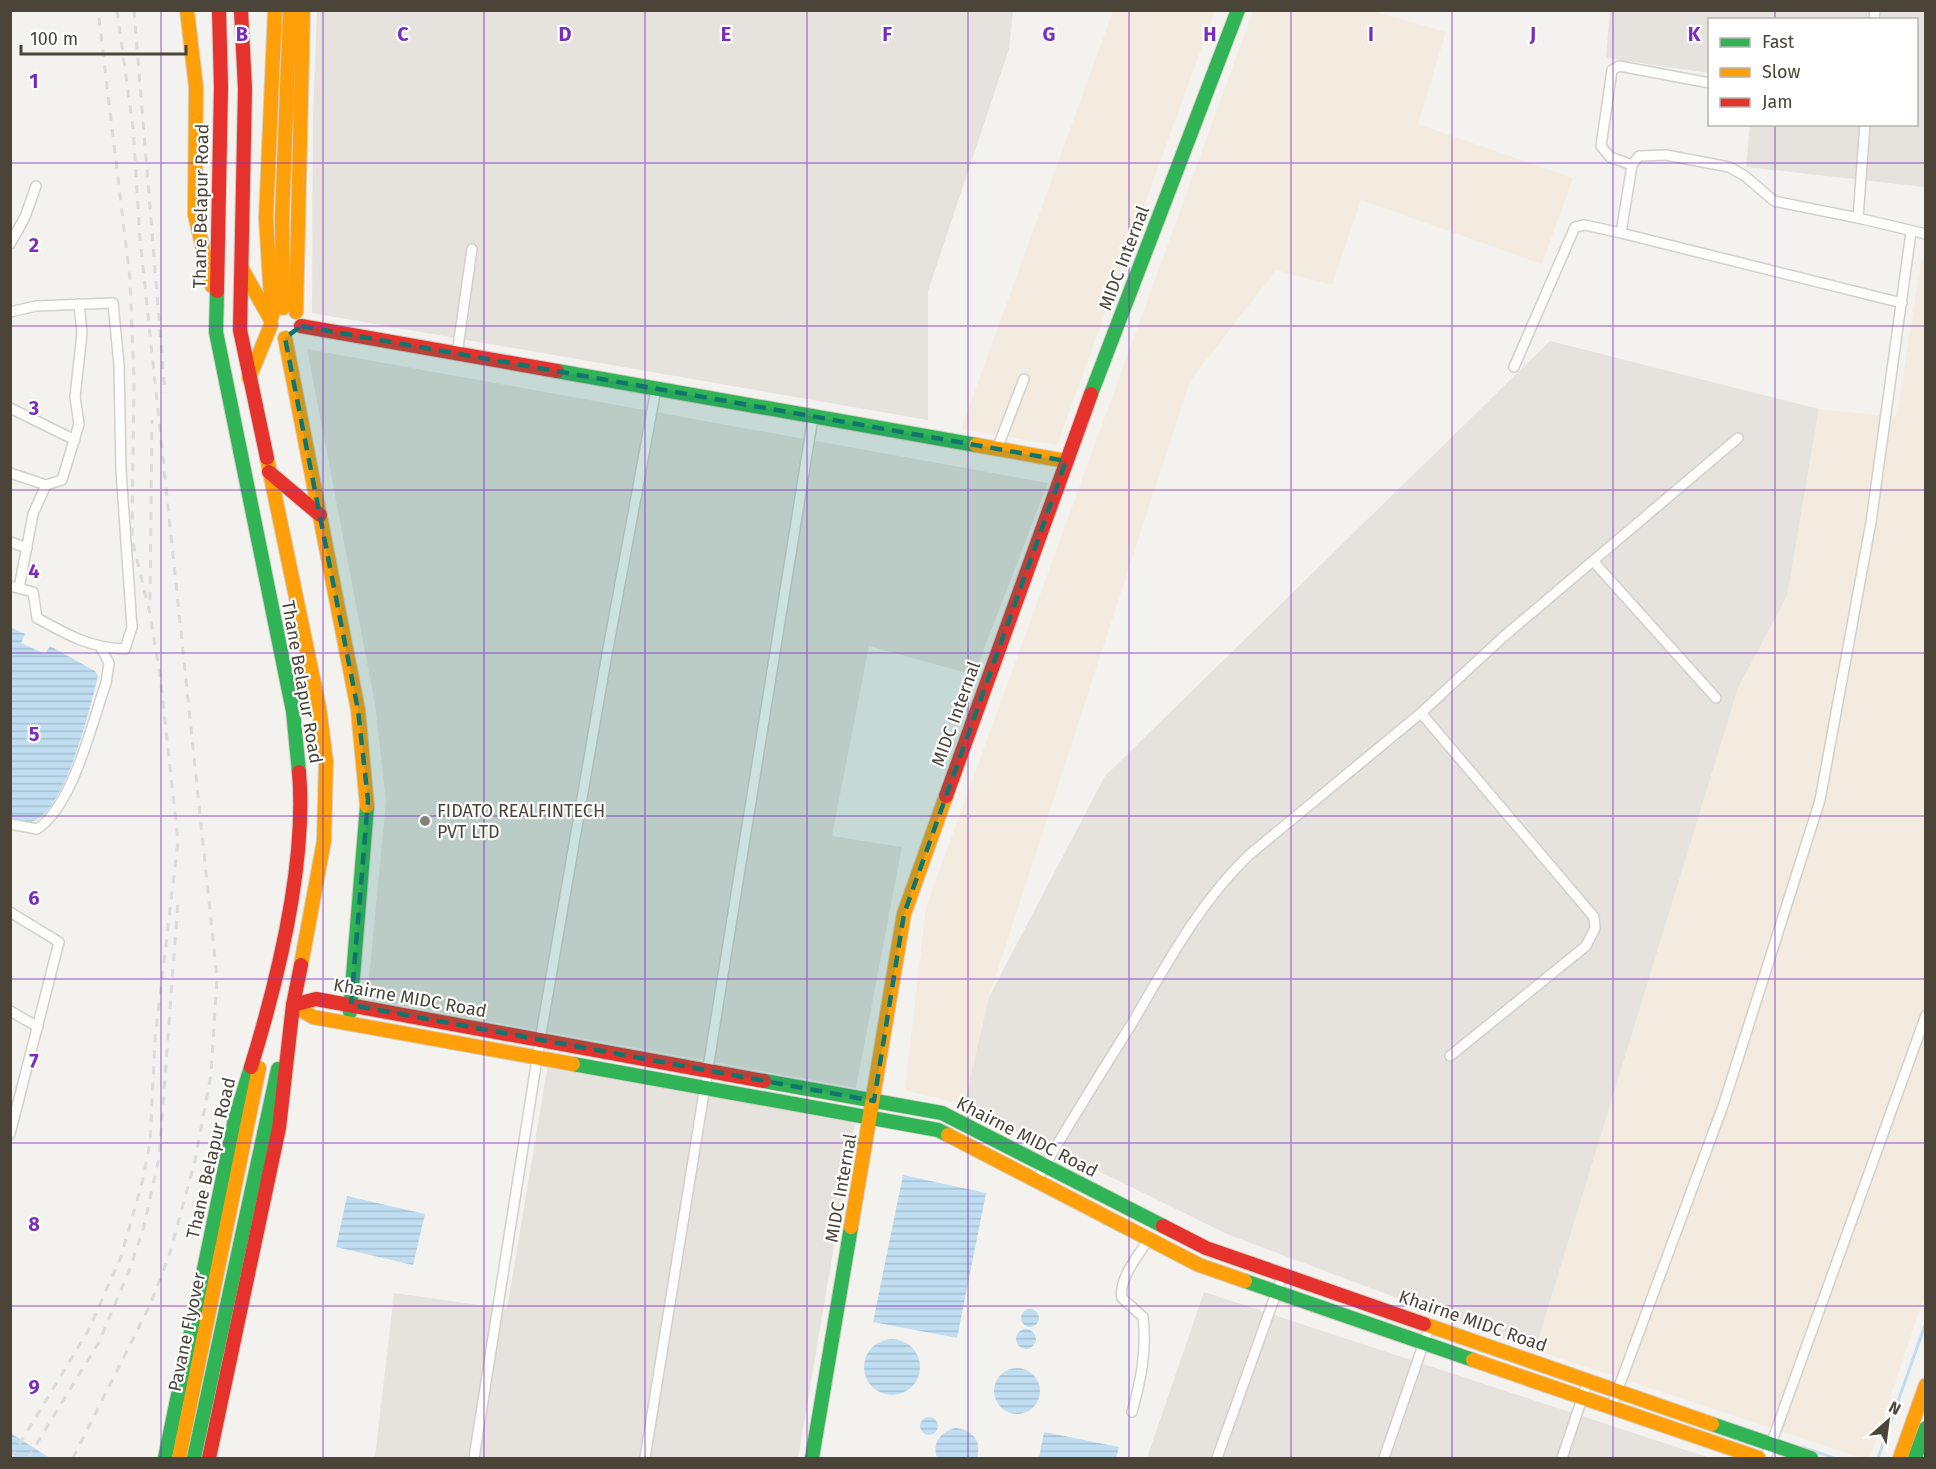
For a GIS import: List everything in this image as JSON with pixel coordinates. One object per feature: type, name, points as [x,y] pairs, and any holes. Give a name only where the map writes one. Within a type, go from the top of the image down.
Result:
[{"type":"main road","points":[[187,10],[194,39],[198,84],[195,218],[217,306]]},
{"type":"main road","name":"Thane Belapur Road","points":[[165,1458],[235,1119],[271,1001],[300,837],[299,762],[293,711],[216,332],[221,87],[219,10]]},
{"type":"main road","name":"Thane Belapur Road","points":[[209,1458],[279,1128],[293,1005],[324,841],[326,761],[319,707],[240,330],[245,89],[241,10]]},
{"type":"main road","points":[[275,10],[266,218],[279,316]]},
{"type":"main road","points":[[249,378],[279,316],[290,10]]},
{"type":"main road","points":[[301,326],[295,335],[285,338],[276,334],[303,10]]},
{"type":"main road","name":"MIDC Internal","points":[[812,1458],[904,914],[1066,462],[1238,10]]},
{"type":"main road","points":[[242,269],[279,316],[301,326],[1066,462]]},
{"type":"main road","points":[[285,338],[358,710],[368,800],[348,1023]]},
{"type":"main road","points":[[269,472],[320,515]]},
{"type":"main road","name":"Khairne MIDC Road","points":[[293,1005],[316,999],[942,1113],[1206,1248],[1617,1391],[1768,1452],[1811,1458]]},
{"type":"main road","name":"Pavane Flyover","points":[[179,1458],[250,1122],[271,1001]]},
{"type":"main road","name":"Khairne MIDC Road","points":[[293,1005],[313,1017],[939,1130],[1199,1265],[1759,1458]]},
{"type":"main road","name":"Pavane Flyover","points":[[194,1458],[264,1125],[293,1005]]},
{"type":"main road","points":[[1900,1458],[1926,1385]]},
{"type":"main road","points":[[1915,1458],[1926,1428]]},
{"type":"street","points":[[1632,165],[1610,157],[1601,146],[1612,70],[1619,66],[1708,82]]},
{"type":"street","points":[[1858,218],[1865,126]]},
{"type":"street","points":[[1621,233],[1632,165],[1639,156],[1648,154],[1730,167],[1745,176],[1774,201],[1926,234]]},
{"type":"street","points":[[10,244],[25,217],[36,186]]},
{"type":"street","points":[[1514,368],[1575,226],[1585,225],[1621,233],[1902,303]]},
{"type":"street","points":[[1611,1408],[1724,1103],[1820,800],[1871,522],[1911,232]]},
{"type":"street","points":[[458,354],[472,249]]},
{"type":"street","points":[[10,312],[36,306],[113,303],[119,365],[121,471],[132,627],[125,650],[101,648],[73,638],[37,618],[33,592],[15,587],[27,548],[35,508],[46,485]]},
{"type":"street","points":[[10,473],[46,485],[62,480],[79,424],[75,398],[82,333],[79,304]]},
{"type":"street","points":[[997,449],[1024,379]]},
{"type":"street","points":[[474,1458],[540,1040],[656,389]]},
{"type":"street","points":[[10,408],[75,440]]},
{"type":"street","points":[[645,1458],[813,417]]},
{"type":"street","points":[[1036,1181],[1195,920],[1226,877],[1249,855],[1421,714],[1502,638],[1738,438]]},
{"type":"street","points":[[10,542],[27,548]]},
{"type":"street","points":[[1593,561],[1716,698]]},
{"type":"street","points":[[10,824],[37,829],[49,821],[64,800],[106,683],[109,663],[101,648]]},
{"type":"street","points":[[1421,714],[1594,917],[1595,928],[1586,946],[1450,1056]]},
{"type":"street","points":[[10,912],[59,942],[10,1134]]},
{"type":"street","points":[[10,1011],[38,1027]]},
{"type":"street","points":[[1768,1452],[1926,1015]]},
{"type":"street","points":[[1132,1412],[1143,1371],[1145,1337],[1143,1317],[1122,1298],[1121,1289],[1131,1266],[1148,1240]]},
{"type":"street","points":[[1216,1458],[1283,1274]]},
{"type":"street","points":[[1384,1458],[1431,1325]]},
{"type":"street","points":[[1562,1458],[1588,1381]]},
{"type":"highlighted area","points":[[301,326],[1066,461],[904,914],[874,1101],[351,1005],[368,800],[358,710],[285,338]]},
{"type":"shaded area","points":[[317,11],[1013,11],[1009,49],[928,291],[928,420],[312,313],[313,115]]},
{"type":"shaded area","points":[[1113,11],[1215,11],[1057,445],[961,429]]},
{"type":"shaded area","points":[[1253,11],[1372,11],[1446,32],[1418,124],[1573,178],[1542,264],[1361,200],[1332,285],[1276,270],[1190,381],[989,997],[964,1105],[905,1090],[926,907]]},
{"type":"shaded area","points":[[1610,11],[1925,11],[1925,187],[1746,167],[1750,126],[1918,126],[1918,18],[1708,18],[1708,73],[1606,58]]},
{"type":"shaded area","points":[[1921,259],[1925,259],[1926,1291],[1870,1458],[1862,1458],[1535,1350],[1738,688],[1787,596],[1819,409],[1897,417]]},
{"type":"shaded area","points":[[1550,341],[1819,409],[1787,596],[1738,688],[1535,1350],[1227,1234],[964,1105],[989,997],[1105,776]]},
{"type":"shaded area","points":[[307,349],[1048,483],[974,675],[869,646],[832,836],[902,847],[856,1088],[367,999],[386,801],[375,704]]},
{"type":"shaded area","points":[[548,1064],[855,1123],[798,1458],[375,1458],[394,1293],[507,1309]]},
{"type":"shaded area","points":[[1204,1292],[1710,1458],[1147,1458]]},
{"type":"water","points":[[10,627],[25,634],[21,643],[45,654],[50,646],[95,671],[98,676],[82,734],[65,781],[55,800],[43,815],[31,822],[11,818]]},
{"type":"water","points":[[903,1175],[986,1193],[957,1338],[873,1322]]},
{"type":"water","points":[[347,1196],[425,1214],[413,1265],[336,1247]]},
{"type":"water","points":[[1030,1309],[1036,1312],[1039,1318],[1036,1324],[1030,1327],[1024,1324],[1021,1318],[1024,1312]]},
{"type":"water","points":[[1026,1329],[1033,1332],[1036,1339],[1033,1346],[1026,1349],[1019,1346],[1016,1339],[1019,1332]]},
{"type":"water","points":[[886,1339],[898,1339],[908,1343],[916,1351],[920,1367],[916,1383],[908,1391],[898,1395],[886,1395],[876,1391],[868,1383],[864,1373],[864,1361],[868,1351],[876,1343]]},
{"type":"water","points":[[1017,1368],[1033,1375],[1040,1391],[1033,1407],[1017,1414],[1001,1407],[994,1391],[1001,1375]]},
{"type":"water","points":[[925,1417],[933,1417],[938,1422],[936,1433],[925,1435],[920,1430],[920,1422]]},
{"type":"water","points":[[955,1428],[971,1433],[977,1441],[977,1458],[937,1458],[938,1439],[945,1432]]},
{"type":"water","points":[[1044,1432],[1119,1447],[1116,1458],[1039,1458]]},
{"type":"water","points":[[12,1434],[50,1458],[11,1458]]},
{"type":"waterway","points":[[1878,1458],[1926,1322]]},
{"type":"waterway","points":[[1801,1447],[1834,1458]]},
{"type":"railway","points":[[11,1458],[88,1331],[121,1257],[142,1183],[150,1143],[155,1039],[178,841],[160,675],[150,614],[132,539],[134,380],[130,279],[98,10]]},
{"type":"railway","points":[[73,1458],[150,1305],[169,1256],[195,1161],[211,1074],[217,978],[140,238],[133,128],[117,10]]},
{"type":"railway","points":[[134,10],[165,393]]},
{"type":"railway","points":[[150,600],[152,420]]},
{"type":"railway","points":[[28,1458],[99,1342],[129,1271],[143,1230],[159,1158],[178,901]]},
{"type":"traffic: fast","points":[[1091,394],[1238,10]]},
{"type":"traffic: fast","points":[[217,291],[216,332],[293,711],[299,772]]},
{"type":"traffic: fast","points":[[557,371],[976,445]]},
{"type":"traffic: fast","points":[[350,1012],[367,806]]},
{"type":"traffic: fast","points":[[573,1064],[938,1130],[948,1135]]},
{"type":"traffic: fast","points":[[165,1458],[235,1119],[251,1067]]},
{"type":"traffic: fast","points":[[194,1458],[278,1069]]},
{"type":"traffic: fast","points":[[764,1081],[942,1113],[1163,1226]]},
{"type":"traffic: fast","points":[[812,1458],[851,1227]]},
{"type":"traffic: fast","points":[[1245,1281],[1473,1360]]},
{"type":"traffic: fast","points":[[1712,1424],[1811,1458]]},
{"type":"traffic: fast","points":[[1915,1458],[1926,1428]]},
{"type":"traffic: slow","points":[[187,10],[196,87],[195,215],[212,286]]},
{"type":"traffic: slow","points":[[272,316],[266,218],[275,10]]},
{"type":"traffic: slow","points":[[283,308],[282,218],[290,10]]},
{"type":"traffic: slow","points":[[296,312],[303,10]]},
{"type":"traffic: slow","points":[[242,269],[271,320]]},
{"type":"traffic: slow","points":[[249,378],[271,325]]},
{"type":"traffic: slow","points":[[285,338],[358,710],[367,806]]},
{"type":"traffic: slow","points":[[976,445],[1066,461]]},
{"type":"traffic: slow","points":[[267,458],[319,707],[326,761],[324,841],[301,965]]},
{"type":"traffic: slow","points":[[851,1227],[904,914],[946,796]]},
{"type":"traffic: slow","points":[[293,1005],[313,1017],[573,1064]]},
{"type":"traffic: slow","points":[[179,1458],[259,1068]]},
{"type":"traffic: slow","points":[[948,1135],[1199,1265],[1245,1281]]},
{"type":"traffic: slow","points":[[1424,1324],[1712,1424]]},
{"type":"traffic: slow","points":[[1473,1360],[1759,1458]]},
{"type":"traffic: slow","points":[[1900,1458],[1926,1385]]},
{"type":"traffic: jam","points":[[217,291],[221,87],[219,10]]},
{"type":"traffic: jam","points":[[241,10],[245,89],[240,330],[267,458]]},
{"type":"traffic: jam","points":[[301,326],[557,371]]},
{"type":"traffic: jam","points":[[946,796],[1091,394]]},
{"type":"traffic: jam","points":[[269,472],[320,515]]},
{"type":"traffic: jam","points":[[251,1067],[271,997],[288,921],[299,845],[299,772]]},
{"type":"traffic: jam","points":[[209,1458],[279,1128],[293,1005],[301,965]]},
{"type":"traffic: jam","points":[[293,1005],[316,999],[764,1081]]},
{"type":"traffic: jam","points":[[1163,1226],[1206,1248],[1424,1324]]},
{"type":"place","name":"FIDATO REALFINTECH PVT LTD","points":[[425,821]]}]
